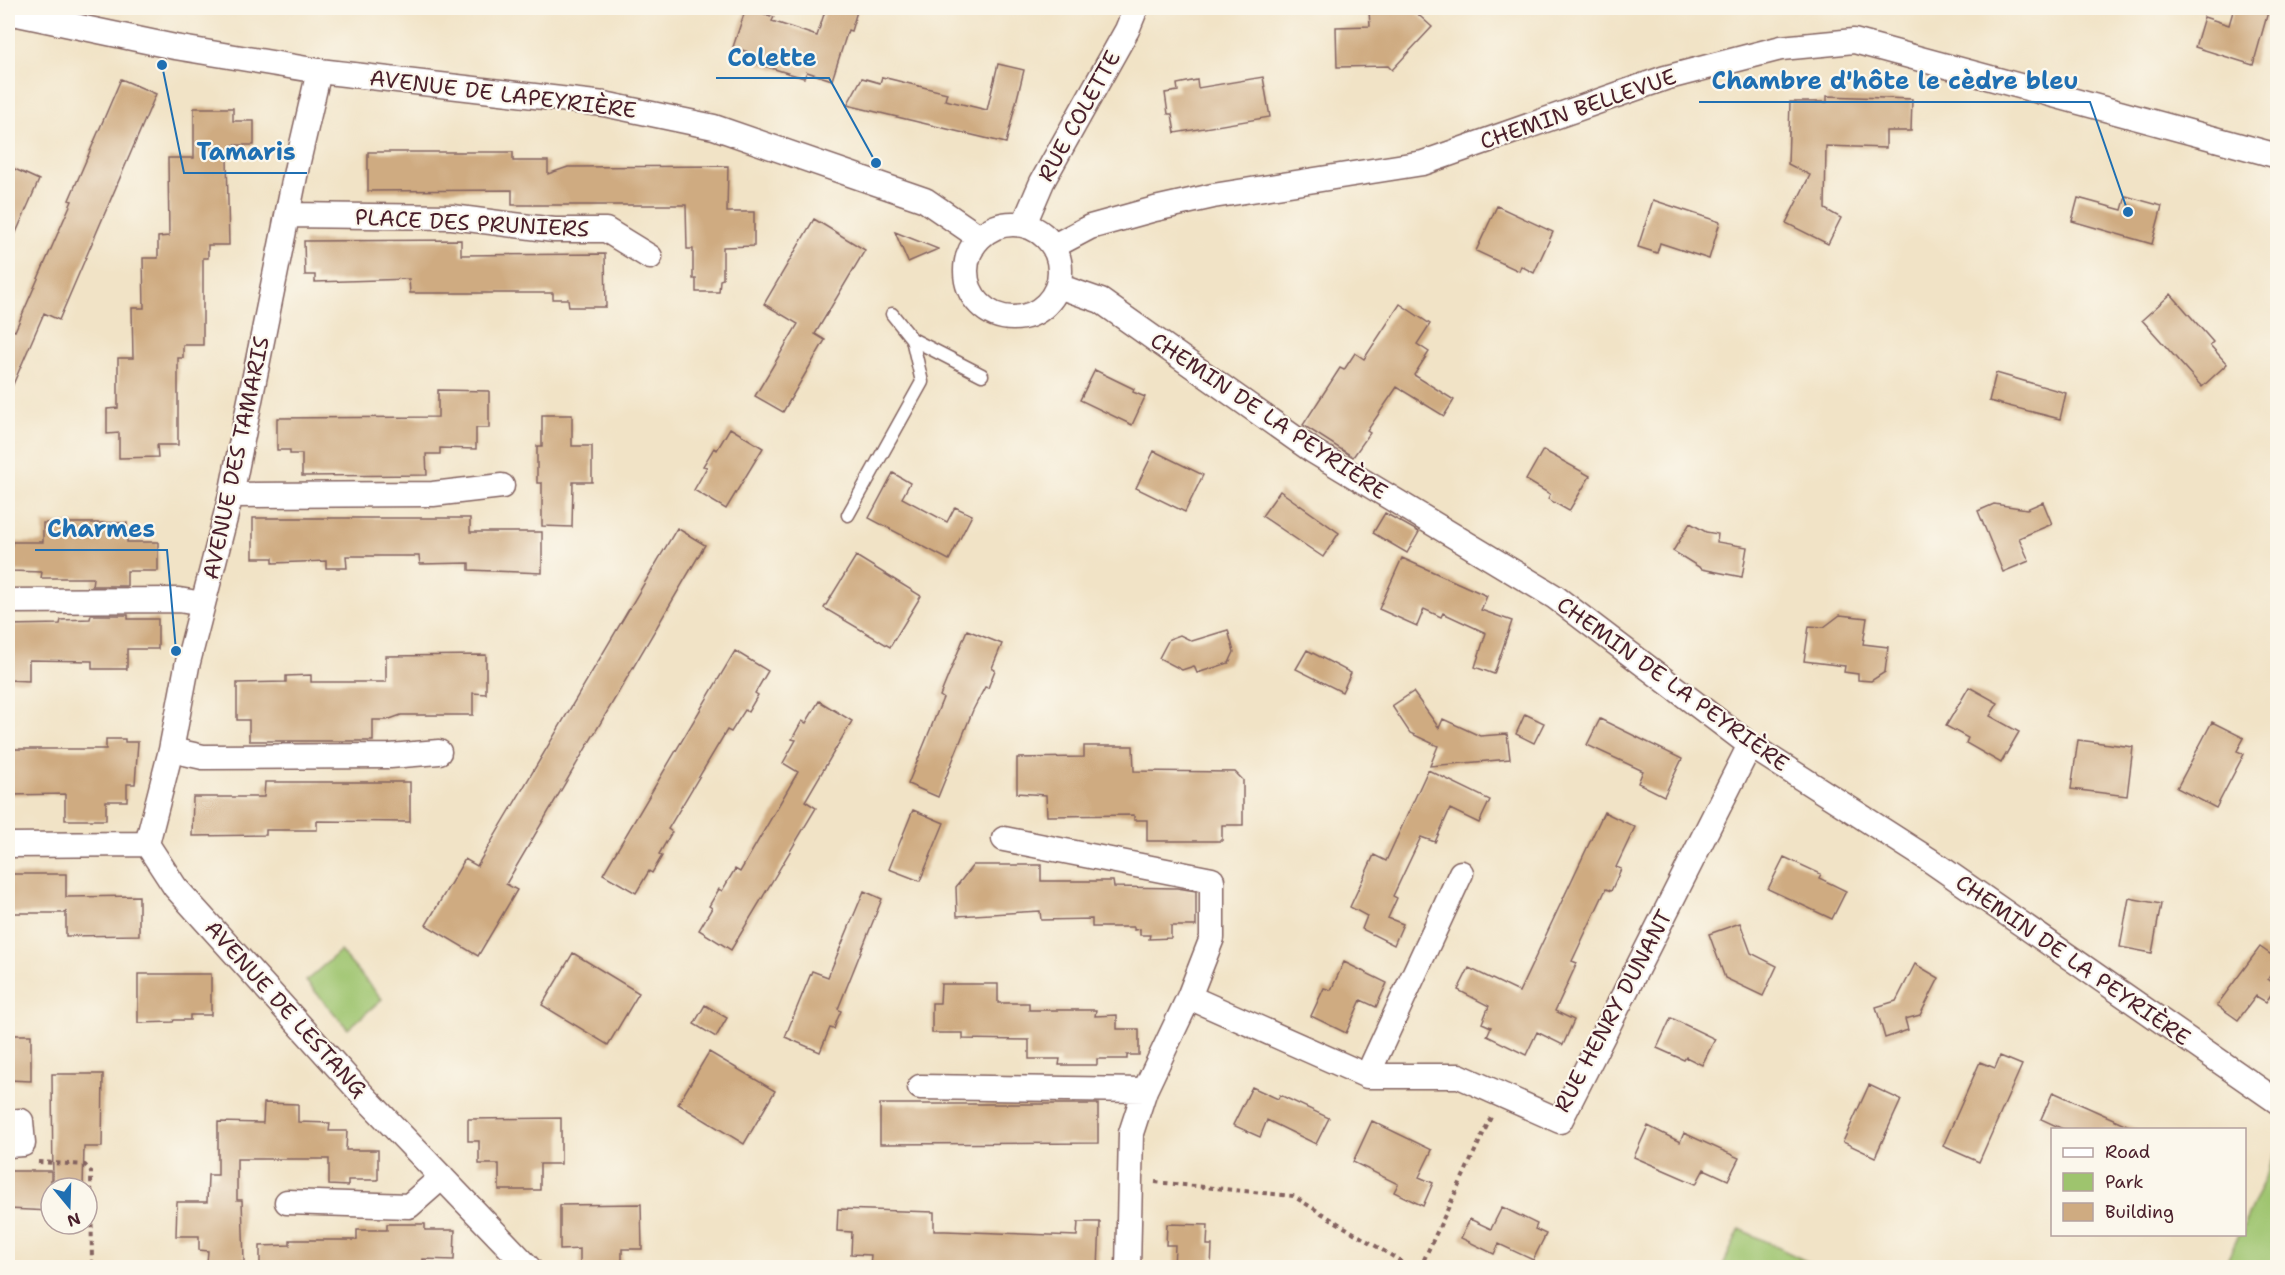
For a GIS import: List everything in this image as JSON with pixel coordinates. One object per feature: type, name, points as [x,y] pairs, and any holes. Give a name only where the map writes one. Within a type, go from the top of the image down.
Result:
[{"type":"street","name":"RUE COLETTE","points":[[1024,224],[1042,182],[1127,30],[1136,8]]},
{"type":"street","name":"AVENUE DE LAPEYRIÈRE","points":[[8,12],[175,47],[319,71],[604,104],[714,127],[925,200],[979,237]]},
{"type":"street","name":"CHEMIN BELLEVUE","points":[[1054,246],[1090,227],[1213,196],[1423,163],[1665,78],[1781,48],[1854,41],[2277,156]]},
{"type":"street","name":"AVENUE DES TAMARIS","points":[[147,844],[171,750],[187,666],[231,495],[319,71]]},
{"type":"street","name":"PLACE DES PRUNIERS","points":[[288,215],[452,217],[554,230],[606,230],[650,256]]},
{"type":"street","points":[[1024,224],[1046,236],[1054,246],[1061,266],[1058,286],[1052,299],[1029,316],[1000,317],[987,311],[968,289],[965,275],[966,262],[970,249],[988,230],[1000,225],[1024,224]]},
{"type":"street","name":"CHEMIN DE LA PEYRIÈRE","points":[[1058,286],[1101,301],[1313,451],[1556,597],[1750,745],[1931,861],[2277,1102]]},
{"type":"street","points":[[231,495],[433,494],[502,486]]},
{"type":"street","points":[[8,601],[179,600],[203,604]]},
{"type":"street","name":"RUE HENRY DUNANT","points":[[1189,997],[1367,1076],[1459,1076],[1560,1121],[1750,745]]},
{"type":"street","points":[[171,750],[203,757],[390,756],[439,752]]},
{"type":"street","points":[[1004,839],[1212,880],[1212,938],[1189,997],[1145,1090],[1131,1133],[1128,1268]]},
{"type":"street","points":[[8,844],[147,844]]},
{"type":"street","name":"AVENUE DE LESTANG","points":[[147,844],[175,887],[361,1093],[529,1268]]},
{"type":"street","points":[[1367,1076],[1461,873]]},
{"type":"street","points":[[920,1087],[1145,1090]]},
{"type":"street","points":[[8,1122],[21,1121],[15,1145]]},
{"type":"street","points":[[287,1202],[409,1206],[442,1177]]},
{"type":"lane","points":[[892,314],[912,339],[982,375]]},
{"type":"lane","points":[[848,515],[922,382],[912,339]]},
{"type":"path","points":[[1420,1268],[1502,1095]]},
{"type":"path","points":[[15,1145],[39,1162],[85,1165],[91,1172],[92,1268]]},
{"type":"path","points":[[1130,1180],[1293,1196],[1412,1268]]},
{"type":"green space","points":[[340,951],[382,999],[348,1029],[306,981]]},
{"type":"green space","points":[[2277,1151],[2277,1267],[2224,1267],[2239,1236],[2246,1236],[2246,1220]]},
{"type":"green space","points":[[1740,1229],[1818,1267],[1722,1267]]},
{"type":"building","points":[[746,8],[774,17],[772,21],[817,36],[826,8],[858,8],[851,31],[848,30],[832,80],[807,72],[804,78],[758,64],[760,56],[733,47]]},
{"type":"building","points":[[2234,8],[2253,8],[2268,12],[2253,65],[2195,47],[2204,17],[2229,25]]},
{"type":"building","points":[[1412,9],[1432,27],[1392,70],[1388,66],[1337,67],[1336,27],[1370,26],[1369,10]]},
{"type":"building","points":[[998,64],[1024,70],[1006,143],[847,105],[862,78],[880,83],[882,77],[947,93],[945,100],[987,110]]},
{"type":"building","points":[[1263,77],[1270,117],[1175,133],[1172,114],[1168,114],[1165,93],[1178,91],[1177,84],[1197,80],[1198,88]]},
{"type":"building","points":[[121,79],[156,94],[59,320],[44,313],[8,396],[8,328],[15,331],[72,201],[69,200]]},
{"type":"building","points":[[1827,96],[1912,99],[1911,131],[1886,131],[1886,148],[1826,146],[1825,209],[1841,218],[1828,244],[1786,223],[1810,175],[1788,164],[1790,102],[1827,102]]},
{"type":"building","points":[[194,108],[233,108],[233,121],[254,121],[254,145],[233,145],[233,158],[227,158],[229,245],[208,245],[208,258],[203,258],[203,345],[183,345],[183,358],[178,358],[178,445],[157,445],[158,457],[119,458],[119,433],[107,434],[107,409],[118,408],[118,358],[133,358],[132,308],[144,308],[143,258],[158,258],[158,237],[169,236],[168,158],[194,158]]},
{"type":"building","points":[[368,152],[513,152],[513,161],[548,161],[548,174],[568,167],[728,166],[727,212],[754,212],[754,246],[723,247],[723,279],[720,280],[719,292],[696,292],[696,279],[693,279],[693,249],[687,249],[686,205],[512,205],[512,190],[368,191]]},
{"type":"building","points":[[8,166],[39,180],[8,251]]},
{"type":"building","points":[[2126,196],[2162,206],[2152,244],[2072,221],[2078,198],[2122,210]]},
{"type":"building","points":[[1653,200],[1720,222],[1709,259],[1660,243],[1657,253],[1638,247]]},
{"type":"building","points":[[1497,206],[1553,232],[1534,273],[1521,266],[1519,271],[1476,251]]},
{"type":"building","points":[[814,219],[865,250],[815,334],[825,340],[783,412],[755,396],[798,324],[764,304]]},
{"type":"building","points":[[895,232],[938,249],[908,262]]},
{"type":"building","points":[[461,240],[461,255],[605,254],[606,307],[569,307],[568,299],[553,299],[553,293],[410,293],[409,279],[315,282],[315,275],[305,275],[304,241]]},
{"type":"building","points":[[2171,294],[2213,342],[2210,345],[2227,364],[2202,387],[2142,320]]},
{"type":"building","points":[[1400,304],[1430,324],[1417,344],[1429,352],[1414,375],[1454,400],[1444,416],[1397,387],[1367,431],[1370,433],[1353,457],[1303,425],[1340,368],[1344,370],[1355,353],[1364,359]]},
{"type":"building","points":[[1095,370],[1134,389],[1133,392],[1145,397],[1132,425],[1080,400]]},
{"type":"building","points":[[1996,373],[2066,393],[2060,419],[1989,401]]},
{"type":"building","points":[[438,390],[489,391],[489,428],[476,428],[476,449],[440,448],[440,454],[426,454],[427,475],[302,476],[302,454],[290,454],[290,450],[277,450],[277,418],[438,417]]},
{"type":"building","points":[[542,415],[572,415],[572,446],[592,446],[592,482],[573,482],[572,527],[542,526],[542,483],[537,483],[537,446],[542,446]]},
{"type":"building","points":[[730,428],[763,448],[726,509],[694,490],[707,467],[703,466],[714,448],[717,450]]},
{"type":"building","points":[[1543,450],[1590,476],[1569,511],[1548,499],[1550,494],[1526,480]]},
{"type":"building","points":[[1154,451],[1203,475],[1185,512],[1136,488]]},
{"type":"building","points":[[893,473],[910,483],[902,498],[947,522],[955,507],[972,515],[949,560],[869,518]]},
{"type":"building","points":[[1280,491],[1339,533],[1323,557],[1262,516]]},
{"type":"building","points":[[2043,502],[2052,524],[2019,538],[2029,561],[2003,572],[1978,511],[1994,504],[2027,509]]},
{"type":"building","points":[[1385,513],[1419,532],[1407,553],[1373,533]]},
{"type":"building","points":[[253,518],[470,518],[470,532],[542,532],[542,573],[469,570],[469,563],[420,564],[419,556],[346,556],[347,568],[326,568],[326,561],[273,563],[273,558],[253,558]]},
{"type":"building","points":[[43,523],[127,523],[127,542],[158,542],[158,571],[127,571],[127,586],[92,586],[93,578],[41,578],[42,572],[11,571],[12,542],[43,542]]},
{"type":"building","points":[[1690,523],[1706,532],[1718,534],[1717,542],[1747,547],[1742,577],[1702,569],[1673,551]]},
{"type":"building","points":[[677,528],[705,545],[506,884],[517,890],[478,956],[426,925],[465,859],[477,866]]},
{"type":"building","points":[[856,556],[921,596],[890,647],[824,608]]},
{"type":"building","points":[[1402,558],[1487,596],[1481,610],[1512,621],[1494,674],[1475,667],[1486,633],[1443,613],[1441,617],[1424,609],[1417,626],[1379,609]]},
{"type":"building","points":[[91,615],[128,615],[128,619],[158,619],[158,649],[127,649],[127,669],[92,669],[92,661],[29,660],[29,681],[8,680],[8,625],[60,624],[61,620],[90,619]]},
{"type":"building","points":[[1840,615],[1867,618],[1863,644],[1888,647],[1885,672],[1871,681],[1858,680],[1858,674],[1844,672],[1845,666],[1804,661],[1809,626],[1824,627]]},
{"type":"building","points":[[967,630],[1002,644],[992,668],[995,670],[988,688],[985,687],[973,710],[938,797],[908,784],[943,698],[940,696]]},
{"type":"building","points":[[1228,630],[1234,652],[1229,663],[1197,673],[1194,666],[1182,670],[1159,658],[1169,639],[1180,635],[1192,641]]},
{"type":"building","points":[[1307,650],[1351,673],[1342,692],[1296,669]]},
{"type":"building","points":[[735,651],[768,671],[755,693],[758,695],[748,712],[745,710],[731,732],[727,730],[668,829],[672,832],[659,854],[662,856],[652,873],[649,871],[636,893],[603,874]]},
{"type":"building","points":[[486,655],[486,694],[473,693],[473,715],[401,715],[387,720],[373,720],[373,741],[249,741],[249,720],[237,720],[237,683],[286,682],[286,676],[311,675],[311,682],[386,682],[386,656]]},
{"type":"building","points":[[1969,687],[1998,703],[1990,716],[2019,732],[2001,763],[1966,743],[1968,738],[1946,726]]},
{"type":"building","points":[[1413,692],[1439,728],[1443,719],[1480,736],[1507,734],[1510,759],[1430,766],[1438,746],[1410,733],[1392,706]]},
{"type":"building","points":[[819,701],[852,721],[805,801],[816,808],[731,950],[699,930],[712,908],[709,906],[719,889],[722,891],[735,869],[740,872],[798,772],[783,763],[796,740],[792,739],[802,721],[806,723]]},
{"type":"building","points":[[1525,714],[1544,723],[1534,743],[1516,734]]},
{"type":"building","points":[[1600,719],[1682,759],[1664,796],[1638,783],[1643,771],[1587,745]]},
{"type":"building","points":[[2212,722],[2244,738],[2237,751],[2244,754],[2216,808],[2177,788]]},
{"type":"building","points":[[106,739],[138,742],[135,784],[127,784],[127,801],[106,801],[106,820],[65,820],[65,794],[8,795],[8,749],[106,749]]},
{"type":"building","points":[[2078,740],[2133,747],[2127,796],[2071,789]]},
{"type":"building","points":[[1084,746],[1133,746],[1134,771],[1235,772],[1243,780],[1243,825],[1222,825],[1222,841],[1147,841],[1147,820],[1134,820],[1134,815],[1047,816],[1046,795],[1017,793],[1017,758],[1084,757]]},
{"type":"building","points":[[1428,770],[1490,800],[1479,823],[1450,809],[1435,842],[1421,837],[1393,896],[1397,898],[1388,918],[1403,924],[1394,945],[1362,929],[1367,916],[1350,907],[1374,855],[1386,861]]},
{"type":"building","points":[[265,782],[410,782],[410,822],[317,821],[317,830],[266,830],[266,835],[192,836],[193,797],[264,797]]},
{"type":"building","points":[[913,810],[944,823],[920,881],[889,869]]},
{"type":"building","points":[[1604,812],[1635,827],[1616,867],[1621,869],[1611,891],[1606,889],[1572,961],[1577,963],[1555,1011],[1574,1020],[1563,1045],[1537,1032],[1526,1055],[1487,1036],[1491,1027],[1482,1023],[1489,1006],[1458,990],[1469,968],[1519,992]]},
{"type":"building","points":[[1784,857],[1821,874],[1819,878],[1846,891],[1832,919],[1768,889]]},
{"type":"building","points":[[973,865],[1041,865],[1041,881],[1113,881],[1114,887],[1177,888],[1196,891],[1196,926],[1171,926],[1171,938],[1149,939],[1150,935],[1140,935],[1140,929],[1134,930],[1134,927],[1092,927],[1092,919],[1041,920],[1040,911],[957,916],[956,887]]},
{"type":"building","points":[[8,874],[66,874],[66,897],[139,896],[139,935],[66,936],[66,911],[65,913],[8,913]]},
{"type":"building","points":[[864,891],[882,899],[838,1009],[841,1011],[834,1029],[830,1028],[820,1052],[785,1037],[812,971],[828,977]]},
{"type":"building","points":[[2129,898],[2161,904],[2152,953],[2120,947]]},
{"type":"building","points":[[1740,923],[1751,953],[1777,966],[1763,996],[1725,978],[1709,934]]},
{"type":"building","points":[[2260,947],[2277,959],[2277,965],[2268,979],[2277,986],[2266,1002],[2256,996],[2238,1020],[2217,1005]]},
{"type":"building","points":[[573,953],[639,993],[608,1045],[542,1005]]},
{"type":"building","points":[[1344,962],[1387,983],[1376,1007],[1361,1000],[1346,1033],[1311,1016],[1324,988],[1331,990]]},
{"type":"building","points":[[1915,964],[1939,978],[1920,1015],[1905,1019],[1908,1030],[1885,1038],[1876,1007],[1896,1001]]},
{"type":"building","points":[[138,974],[211,974],[211,1015],[190,1015],[190,1020],[174,1020],[173,1022],[138,1023]]},
{"type":"building","points":[[941,984],[998,984],[998,1003],[1029,1003],[1029,1010],[1096,1010],[1095,1016],[1117,1015],[1117,1029],[1139,1029],[1139,1055],[1127,1055],[1127,1059],[1097,1059],[1097,1065],[1059,1065],[1060,1059],[1029,1059],[1029,1040],[963,1039],[963,1033],[932,1033],[932,1003],[940,1003]]},
{"type":"building","points":[[705,1005],[727,1018],[716,1037],[694,1024]]},
{"type":"building","points":[[1671,1018],[1715,1039],[1702,1065],[1686,1057],[1684,1060],[1657,1048]]},
{"type":"building","points":[[8,1035],[31,1035],[31,1081],[8,1080]]},
{"type":"building","points":[[709,1052],[775,1091],[744,1144],[678,1104]]},
{"type":"building","points":[[2000,1056],[2022,1065],[1979,1162],[1943,1146],[1980,1062],[1995,1068]]},
{"type":"building","points":[[52,1074],[103,1074],[102,1147],[84,1147],[83,1176],[53,1176]]},
{"type":"building","points":[[1869,1085],[1901,1100],[1875,1157],[1843,1142]]},
{"type":"building","points":[[1252,1087],[1278,1099],[1280,1095],[1329,1118],[1316,1144],[1267,1120],[1260,1137],[1233,1125]]},
{"type":"building","points":[[2053,1092],[2134,1128],[2061,1128],[2041,1119]]},
{"type":"building","points":[[264,1103],[298,1104],[298,1122],[330,1123],[329,1131],[347,1131],[346,1150],[378,1150],[378,1180],[348,1180],[348,1186],[329,1185],[329,1159],[237,1159],[237,1200],[242,1200],[244,1262],[207,1263],[208,1251],[199,1250],[199,1236],[176,1236],[177,1202],[207,1202],[208,1175],[218,1175],[218,1122],[263,1123]]},
{"type":"building","points":[[880,1104],[1098,1104],[1098,1143],[880,1144]]},
{"type":"building","points":[[561,1118],[561,1164],[540,1164],[540,1190],[499,1190],[499,1164],[479,1164],[479,1141],[468,1141],[468,1119]]},
{"type":"building","points":[[1372,1121],[1432,1150],[1419,1177],[1433,1183],[1423,1206],[1394,1192],[1398,1184],[1353,1162]]},
{"type":"building","points":[[1648,1126],[1680,1142],[1684,1133],[1739,1158],[1728,1180],[1704,1169],[1696,1184],[1634,1157]]},
{"type":"building","points":[[8,1171],[51,1171],[51,1176],[39,1176],[39,1210],[8,1209]]},
{"type":"building","points":[[641,1204],[642,1249],[622,1249],[622,1268],[580,1268],[580,1249],[560,1250],[560,1205]]},
{"type":"building","points":[[1502,1207],[1537,1224],[1535,1229],[1546,1234],[1533,1260],[1499,1244],[1494,1254],[1461,1238],[1470,1219],[1491,1229]]},
{"type":"building","points":[[838,1209],[934,1212],[934,1231],[1077,1236],[1078,1222],[1100,1222],[1098,1268],[870,1268],[871,1255],[851,1254],[852,1232],[837,1231]]},
{"type":"building","points":[[387,1224],[425,1224],[425,1230],[455,1230],[454,1260],[423,1259],[423,1268],[260,1268],[260,1246],[290,1245],[290,1240],[357,1240],[357,1230],[387,1230]]},
{"type":"building","points":[[1167,1224],[1208,1225],[1207,1245],[1212,1245],[1211,1268],[1174,1268],[1175,1245],[1166,1245]]},
{"type":"place","name":"Tamaris","points":[[162,65]]},
{"type":"place","name":"Colette","points":[[876,163]]},
{"type":"place","name":"Chambre d'hôte le cèdre bleu","points":[[2128,212]]},
{"type":"place","name":"Charmes","points":[[176,651]]}]
